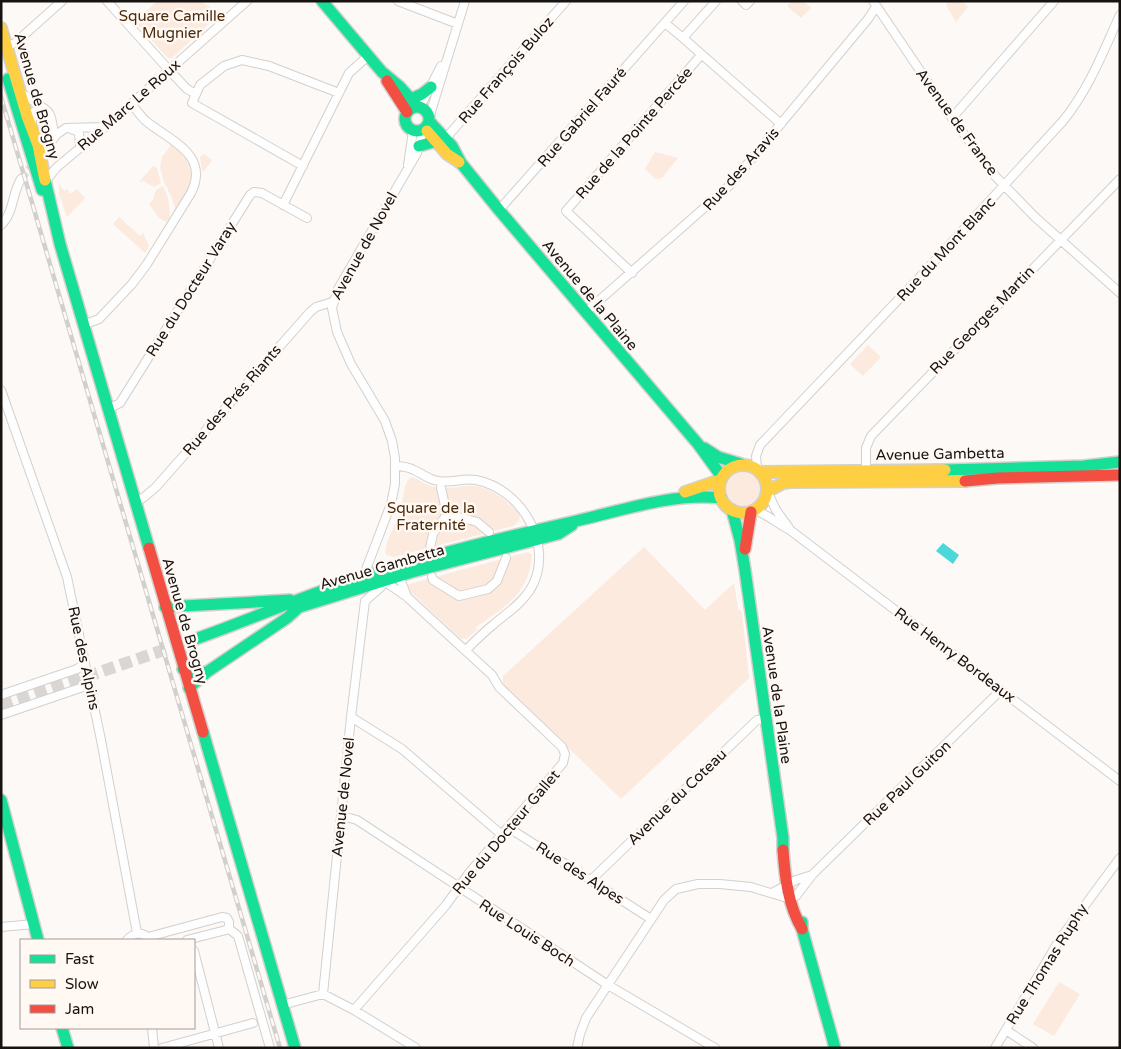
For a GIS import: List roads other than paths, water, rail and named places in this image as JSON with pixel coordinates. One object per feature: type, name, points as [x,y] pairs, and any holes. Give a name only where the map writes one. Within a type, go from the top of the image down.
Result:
[{"type":"main road","points":[[321,2],[382,72],[416,104],[426,111],[424,126],[410,129],[405,123],[407,112],[416,104],[418,96],[431,88]]},
{"type":"main road","name":"Avenue de Brogny","points":[[1,28],[6,71],[28,149],[43,180],[134,501],[295,1048]]},
{"type":"main road","name":"Avenue de Brogny","points":[[4,50],[27,116],[32,124],[42,158],[43,180]]},
{"type":"main road","points":[[6,71],[20,92]]},
{"type":"main road","points":[[382,72],[407,112]]},
{"type":"main road","name":"Avenue de la Plaine","points":[[424,126],[441,140],[452,146],[461,163],[499,210],[698,444],[721,479]]},
{"type":"main road","points":[[419,146],[441,140]]},
{"type":"main road","name":"Avenue de la Plaine","points":[[698,444],[718,457],[740,464]]},
{"type":"main road","name":"Avenue Gambetta","points":[[759,470],[866,471],[1084,466],[1120,462]]},
{"type":"main road","points":[[740,464],[752,466],[759,470],[766,479],[768,492],[764,501],[753,511],[740,513],[724,504],[719,488],[721,479],[732,467],[740,464]]},
{"type":"main road","name":"Avenue Gambetta","points":[[768,492],[783,482],[956,481],[1120,475]]},
{"type":"main road","name":"Avenue Gambetta","points":[[664,500],[721,479]]},
{"type":"main road","name":"Avenue Gambetta","points":[[296,604],[351,592],[576,522],[664,500],[700,495],[721,498]]},
{"type":"main road","name":"Avenue de la Plaine","points":[[732,510],[744,556],[782,838],[788,852],[790,883],[802,918],[802,928],[835,1048]]},
{"type":"main road","name":"Avenue de la Plaine","points":[[744,556],[753,511]]},
{"type":"main road","name":"Avenue Gambetta","points":[[190,641],[296,604],[361,578],[535,535]]},
{"type":"main road","points":[[165,606],[278,600],[296,604],[288,618],[207,672],[189,688]]},
{"type":"main road","points":[[184,669],[198,673],[207,672]]},
{"type":"main road","points":[[1,800],[38,939]]},
{"type":"main road","points":[[62,1029],[68,1048]]},
{"type":"street","points":[[4,50],[15,43],[62,1]]},
{"type":"street","points":[[107,1],[187,89],[196,94]]},
{"type":"street","name":"Rue Marc Le Roux","points":[[43,180],[247,1]]},
{"type":"street","points":[[398,1],[458,24]]},
{"type":"street","name":"Avenue de Novel","points":[[408,166],[440,87],[448,53],[465,1]]},
{"type":"street","name":"Rue François Buloz","points":[[441,140],[566,1]]},
{"type":"street","name":"Rue Gabriel Fauré","points":[[499,210],[684,1]]},
{"type":"street","points":[[683,38],[716,1]]},
{"type":"street","points":[[742,1],[746,5],[750,1]]},
{"type":"street","points":[[952,118],[1054,1]]},
{"type":"street","name":"Avenue de France","points":[[875,4],[952,118],[1004,186],[1060,240],[1120,292]]},
{"type":"street","name":"Rue des Aravis","points":[[586,312],[718,198],[781,124],[875,4]]},
{"type":"street","name":"Rue du Mont Blanc","points":[[759,470],[756,456],[760,445],[1064,122],[1092,78],[1120,15]]},
{"type":"street","points":[[665,23],[781,124]]},
{"type":"street","name":"Avenue de Novel","points":[[431,88],[448,53]]},
{"type":"street","name":"Rue de la Pointe Percée","points":[[632,273],[566,211],[701,55]]},
{"type":"street","points":[[283,205],[351,70],[368,56]]},
{"type":"street","points":[[303,166],[192,103],[200,85],[224,66],[242,60],[269,66],[339,93]]},
{"type":"street","points":[[20,92],[48,112],[52,121],[54,138]]},
{"type":"street","points":[[83,325],[100,319],[140,274],[196,182],[195,165],[190,154],[146,121],[131,104]]},
{"type":"street","points":[[32,124],[34,112],[46,110]]},
{"type":"street","name":"Avenue de Novel","points":[[361,578],[391,504],[395,484],[394,450],[388,429],[346,353],[334,321],[332,302],[417,153],[424,126]]},
{"type":"street","points":[[47,147],[63,130],[69,128],[105,127]]},
{"type":"street","points":[[69,128],[94,136]]},
{"type":"street","points":[[79,132],[80,148]]},
{"type":"street","points":[[28,149],[43,180]]},
{"type":"street","points":[[42,158],[44,163],[56,168],[49,202]]},
{"type":"street","points":[[1,225],[9,215],[15,191],[21,179]]},
{"type":"street","name":"Rue Georges Martin","points":[[866,471],[866,448],[870,436],[1120,179]]},
{"type":"street","name":"Rue du Docteur Varay","points":[[108,409],[120,403],[252,193],[258,192],[307,218]]},
{"type":"street","name":"Rue des Prés Riants","points":[[134,501],[143,498],[156,487],[310,312],[316,307],[332,302]]},
{"type":"street","name":"Rue des Alpins","points":[[1,390],[67,577],[137,934]]},
{"type":"street","points":[[395,466],[411,468],[435,480],[447,483],[473,480],[495,487],[510,496],[521,508],[531,524],[539,559],[535,580],[528,592],[511,612],[494,623],[466,650]]},
{"type":"street","points":[[430,548],[433,534],[447,514],[441,488]]},
{"type":"street","name":"Rue Henry Bordeaux","points":[[768,492],[776,510],[790,530]]},
{"type":"street","name":"Rue Henry Bordeaux","points":[[753,511],[766,515],[790,530],[1120,781]]},
{"type":"street","points":[[447,514],[477,522],[489,532]]},
{"type":"street","points":[[432,577],[433,580],[459,596],[488,589],[497,581],[506,558]]},
{"type":"street","name":"Rue du Docteur Gallet","points":[[399,576],[407,597]]},
{"type":"street","points":[[351,592],[357,594],[365,601],[381,587],[384,581]]},
{"type":"street","name":"Rue du Docteur Gallet","points":[[354,1010],[446,905],[458,888],[563,764],[565,754],[562,747],[498,687],[492,675],[466,650],[407,597],[384,581]]},
{"type":"street","name":"Avenue de Novel","points":[[323,994],[365,601]]},
{"type":"street","points":[[1,695],[77,670],[84,664]]},
{"type":"street","points":[[1,715],[89,685]]},
{"type":"street","name":"Rue Paul Guiton","points":[[794,897],[812,875],[1001,690]]},
{"type":"street","points":[[352,717],[402,749],[502,836]]},
{"type":"street","name":"Avenue du Coteau","points":[[591,880],[758,720],[766,719]]},
{"type":"street","name":"Rue Louis Boch","points":[[342,816],[357,820],[608,985],[715,1048]]},
{"type":"street","name":"Rue des Alpes","points":[[509,828],[651,919]]},
{"type":"street","name":"Rue Thomas Ruphy","points":[[995,1048],[1060,939],[1120,858]]},
{"type":"street","name":"Rue Paul Guiton","points":[[772,893],[790,883],[812,875]]},
{"type":"street","points":[[577,1048],[584,1023],[667,896],[686,886],[730,884],[794,897]]},
{"type":"street","points":[[128,939],[137,934],[143,934],[149,939],[222,918],[228,920],[230,925],[226,930],[194,939]]},
{"type":"street","points":[[1,927],[34,924]]},
{"type":"street","points":[[228,928],[238,936],[270,1048]]},
{"type":"street","points":[[195,955],[219,1048]]},
{"type":"street","points":[[282,1006],[323,994],[354,1010],[416,1048]]},
{"type":"street","points":[[162,1048],[253,1023]]},
{"type":"street","points":[[152,1029],[154,1048]]},
{"type":"street","points":[[1006,1030],[1034,1048]]},
{"type":"water","points":[[943,543],[959,555],[953,564],[936,551]]},
{"type":"tunnel","points":[[21,179],[34,163]]},
{"type":"tunnel","points":[[1,706],[187,642]]},
{"type":"railway","points":[[1,97],[280,1048]]},
{"type":"park label","name":"Square Camille Mugnier","points":[[172,24]]},
{"type":"park label","name":"Square de la Fraternité","points":[[431,516]]}]
